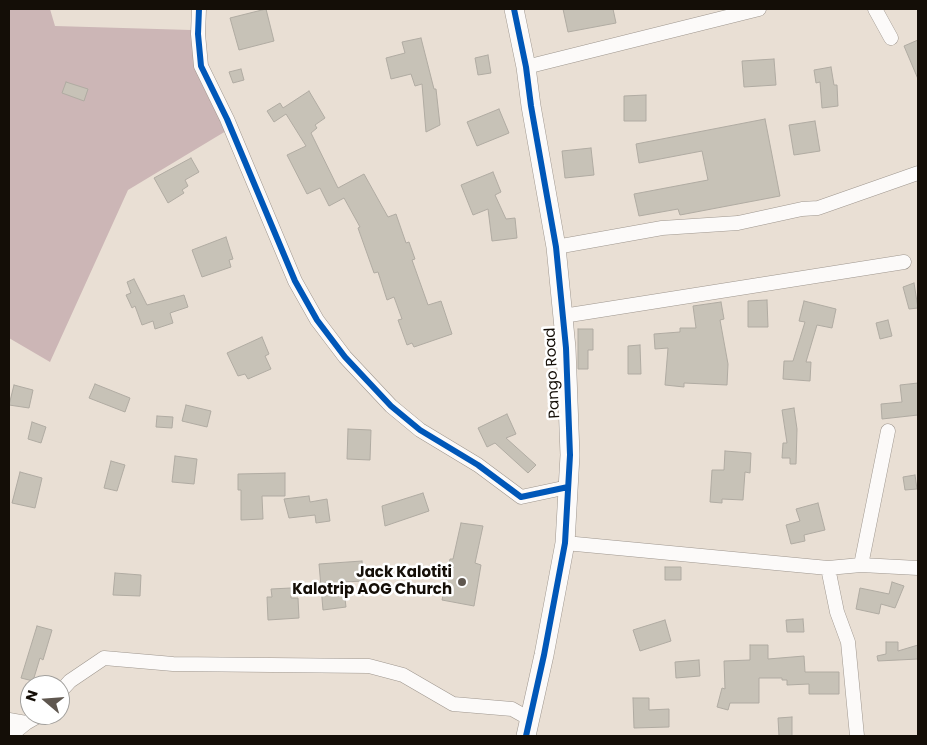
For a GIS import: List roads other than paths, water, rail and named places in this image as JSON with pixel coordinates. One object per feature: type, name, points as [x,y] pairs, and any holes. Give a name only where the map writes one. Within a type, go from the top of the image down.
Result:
[{"type":"street","points":[[199,9],[198,34],[201,66],[227,120],[295,281],[317,320],[344,357],[391,406],[420,430],[478,465],[522,497],[568,487]]},
{"type":"street","name":"Pango Road","points":[[514,9],[526,67],[556,247],[567,372],[570,455],[565,544],[544,655],[527,727]]},
{"type":"street","points":[[526,67],[759,9]]},
{"type":"street","points":[[875,9],[891,38]]},
{"type":"street","points":[[556,247],[662,228],[738,223],[802,209],[818,208],[918,173]]},
{"type":"street","points":[[563,316],[904,262]]},
{"type":"street","points":[[861,565],[888,431]]},
{"type":"street","points":[[565,544],[828,568],[861,565],[918,568]]},
{"type":"street","points":[[828,568],[837,612],[848,642],[857,736]]},
{"type":"street","points":[[70,681],[104,658],[173,664],[370,666],[403,675],[453,704],[512,709],[527,727]]},
{"type":"street","points":[[10,736],[24,725]]},
{"type":"place","name":"Jack Kalotiti Kalotrip AOG Church","points":[[462,582]]}]
